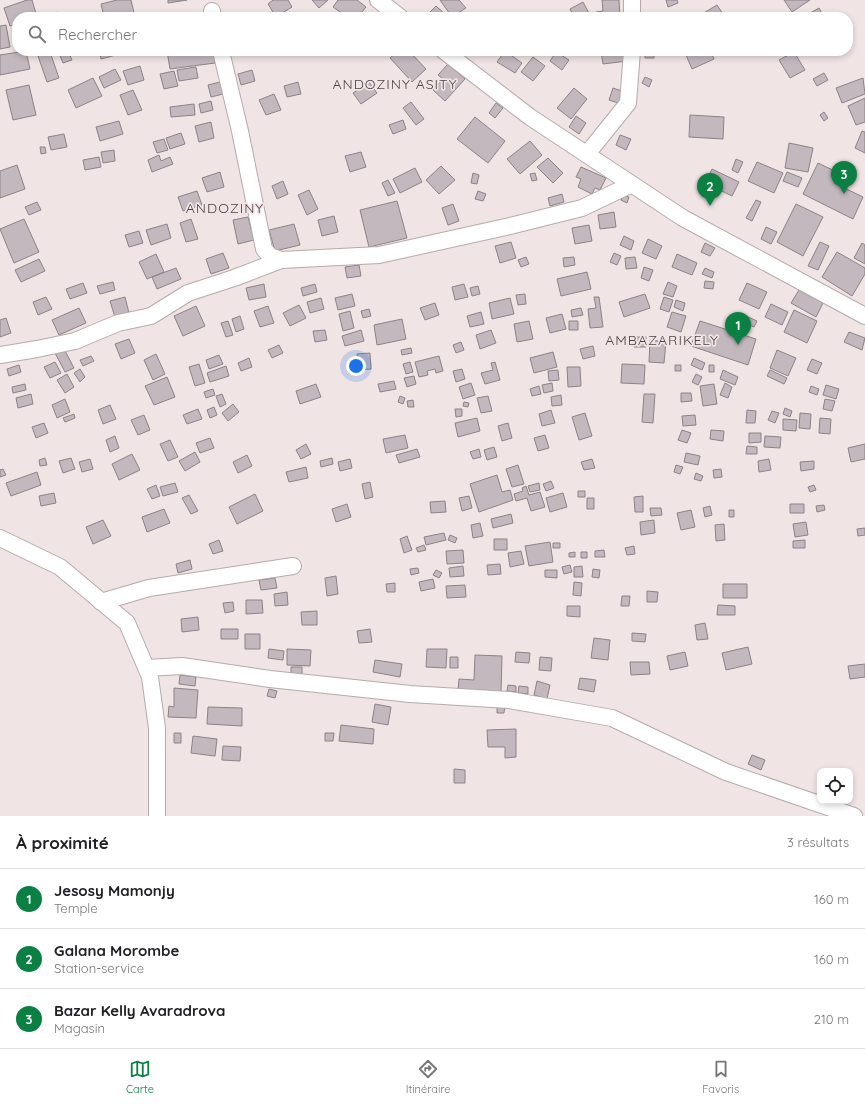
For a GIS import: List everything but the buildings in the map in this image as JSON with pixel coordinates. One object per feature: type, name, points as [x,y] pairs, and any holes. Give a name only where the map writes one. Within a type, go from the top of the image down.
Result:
[{"type":"street","points":[[378,0],[394,12]]},
{"type":"street","points":[[632,0],[632,12]]},
{"type":"street","points":[[222,56],[240,131],[264,249],[270,256],[281,260]]},
{"type":"street","points":[[451,56],[530,117],[683,218],[865,316]]},
{"type":"street","points":[[587,154],[628,103],[632,56]]},
{"type":"street","points":[[0,355],[75,341],[118,323],[151,316],[188,293],[234,278],[281,260],[378,254],[510,226],[582,208],[632,184]]},
{"type":"street","points":[[0,538],[60,567],[127,623],[150,677],[157,728],[157,816]]},
{"type":"street","points":[[102,602],[149,588],[293,566]]},
{"type":"street","points":[[146,668],[182,666],[270,679],[410,694],[509,700],[612,718],[726,772],[854,816]]},
{"type":"place","name":"Bazar Kelly Avaradrova","points":[[844,194]]},
{"type":"place","name":"Galana Morombe","points":[[710,206]]},
{"type":"place","name":"Jesosy Mamonjy","points":[[738,345]]},
{"type":"district","name":"ANDOZINY ASITY","points":[[395,84]]},
{"type":"district","name":"ANDOZINY","points":[[225,208]]},
{"type":"district","name":"AMBAZARIKELY","points":[[662,340]]}]
